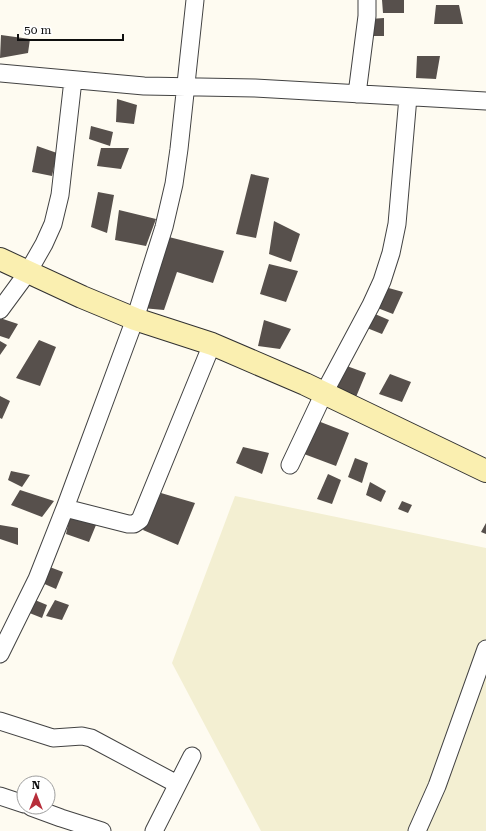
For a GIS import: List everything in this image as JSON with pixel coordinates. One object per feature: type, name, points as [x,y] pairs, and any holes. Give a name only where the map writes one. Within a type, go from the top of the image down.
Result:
[{"type":"street","points":[[0,654],[37,580],[65,508],[135,319],[164,226],[171,198],[179,149],[195,0]]},
{"type":"street","points":[[357,94],[367,16],[367,0]]},
{"type":"street","points":[[0,73],[144,86],[255,88],[486,101]]},
{"type":"street","points":[[0,310],[28,272],[44,244],[53,224],[60,194],[73,80]]},
{"type":"street","points":[[290,465],[324,393],[382,281],[391,252],[397,224],[408,97]]},
{"type":"street","points":[[0,259],[135,319],[212,344],[324,393],[486,471]]},
{"type":"street","points":[[65,508],[128,524],[134,524],[140,520],[212,344]]},
{"type":"street","points":[[417,831],[437,786],[486,649]]},
{"type":"street","points":[[0,721],[53,738],[82,736],[91,738],[177,784]]},
{"type":"street","points":[[154,831],[192,756]]},
{"type":"street","points":[[0,796],[16,801]]},
{"type":"street","points":[[53,815],[102,831]]},
{"type":"shaded area","points":[[235,496],[486,548],[486,831],[261,831],[172,663]]},
{"type":"building","points":[[382,0],[404,0],[404,13],[383,13]]},
{"type":"building","points":[[436,5],[459,5],[463,24],[434,24]]},
{"type":"building","points":[[384,18],[384,36],[368,36],[370,19]]},
{"type":"building","points":[[1,35],[30,39],[28,53],[0,58]]},
{"type":"building","points":[[417,56],[440,56],[436,79],[416,78]]},
{"type":"building","points":[[117,99],[137,105],[134,124],[116,122]]},
{"type":"building","points":[[91,126],[113,132],[110,146],[89,139]]},
{"type":"building","points":[[37,146],[57,153],[52,176],[32,172]]},
{"type":"building","points":[[101,148],[129,148],[121,169],[97,166]]},
{"type":"building","points":[[251,174],[269,178],[256,238],[236,234]]},
{"type":"building","points":[[98,192],[114,195],[107,233],[91,227]]},
{"type":"building","points":[[119,210],[156,219],[146,246],[115,240]]},
{"type":"building","points":[[274,221],[300,234],[291,262],[269,254]]},
{"type":"building","points":[[165,236],[224,251],[213,283],[177,272],[164,310],[142,308]]},
{"type":"building","points":[[269,264],[298,271],[286,302],[260,294]]},
{"type":"building","points":[[385,287],[403,292],[393,314],[375,307]]},
{"type":"building","points":[[375,314],[389,320],[382,334],[367,328]]},
{"type":"building","points":[[0,318],[18,324],[9,339],[0,336]]},
{"type":"building","points":[[264,320],[291,329],[280,349],[258,346]]},
{"type":"building","points":[[39,340],[56,347],[40,386],[16,378]]},
{"type":"building","points":[[0,341],[7,345],[0,355]]},
{"type":"building","points":[[344,365],[366,373],[356,397],[336,389]]},
{"type":"building","points":[[390,374],[411,382],[402,402],[379,394]]},
{"type":"building","points":[[0,396],[10,401],[2,419],[0,418]]},
{"type":"building","points":[[318,421],[349,433],[336,466],[304,454]]},
{"type":"building","points":[[243,447],[269,453],[262,474],[236,463]]},
{"type":"building","points":[[355,458],[368,463],[362,483],[348,477]]},
{"type":"building","points":[[11,471],[30,475],[22,487],[8,480]]},
{"type":"building","points":[[328,474],[341,480],[332,504],[317,499]]},
{"type":"building","points":[[370,482],[386,491],[381,502],[366,495]]},
{"type":"building","points":[[20,490],[54,501],[42,517],[11,505]]},
{"type":"building","points":[[161,493],[195,503],[178,545],[143,530]]},
{"type":"building","points":[[402,501],[412,505],[408,513],[398,509]]},
{"type":"building","points":[[70,516],[96,525],[89,542],[66,534]]},
{"type":"building","points":[[486,523],[486,534],[481,532]]},
{"type":"building","points":[[0,525],[18,528],[18,545],[0,539]]},
{"type":"building","points":[[47,566],[63,572],[56,589],[40,582]]},
{"type":"building","points":[[35,600],[47,605],[42,618],[27,612]]},
{"type":"building","points":[[55,600],[69,605],[62,620],[46,616]]}]
